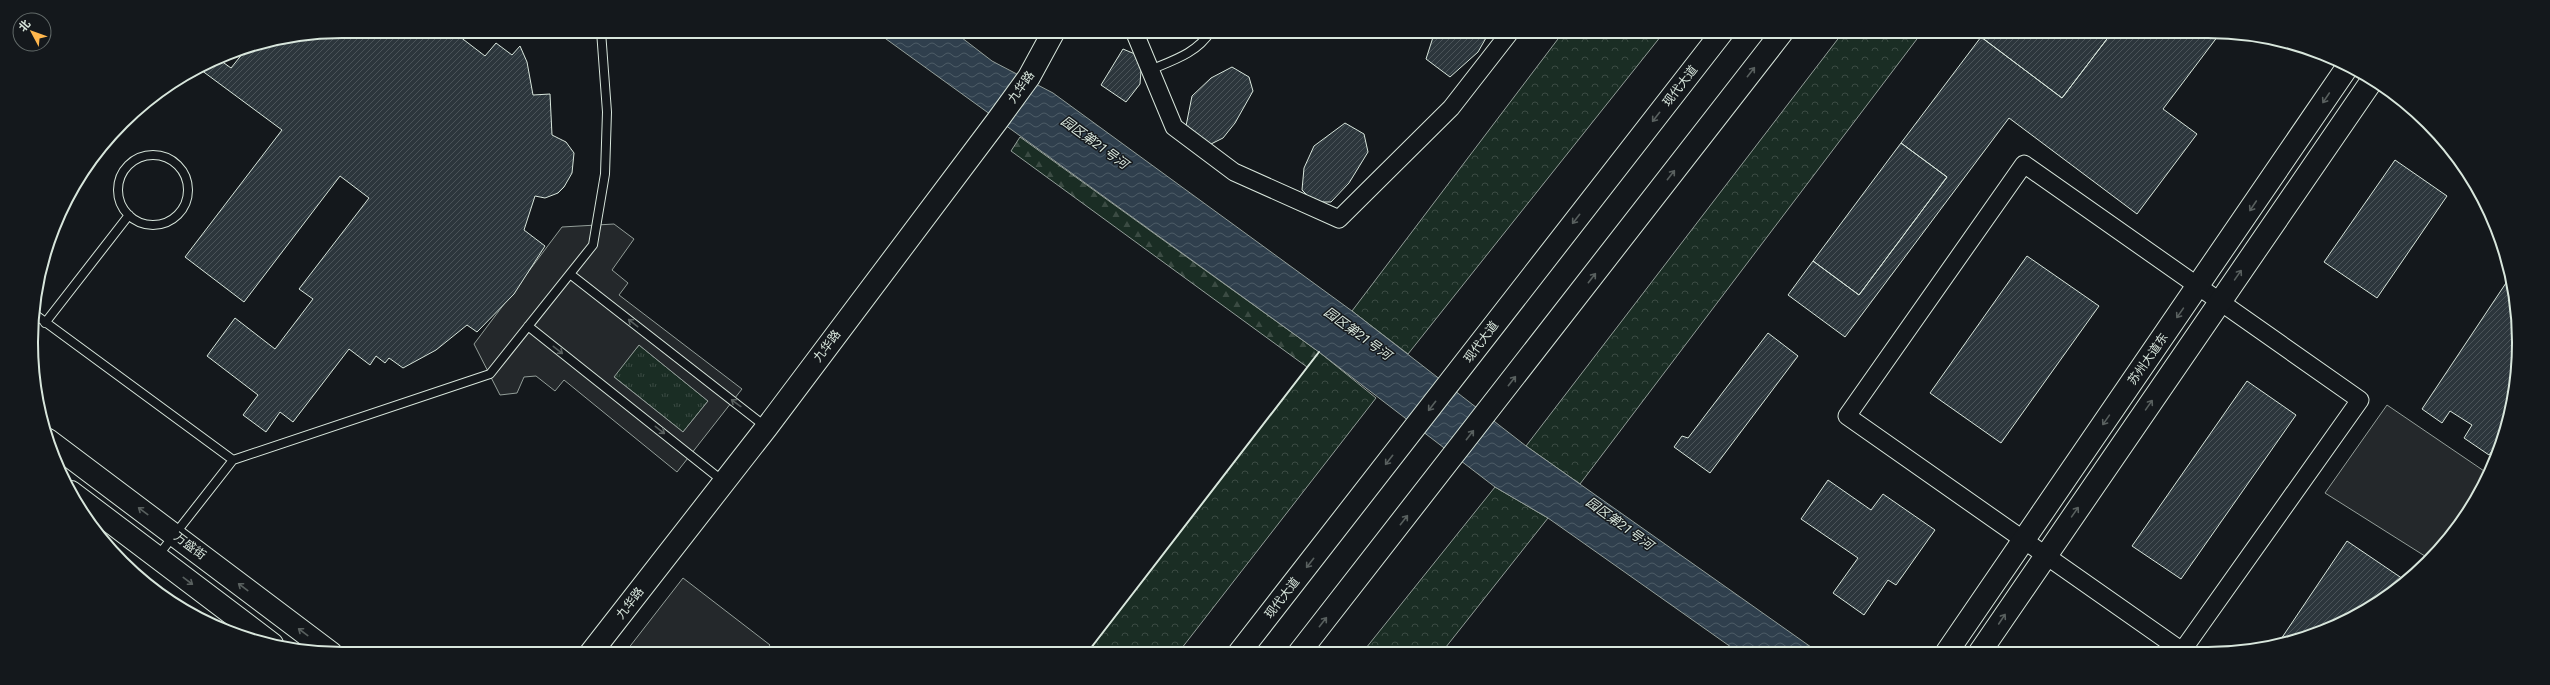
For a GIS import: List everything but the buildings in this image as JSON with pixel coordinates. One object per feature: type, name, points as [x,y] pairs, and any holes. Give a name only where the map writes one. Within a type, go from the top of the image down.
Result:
[{"type":"main road","name":"九华路","points":[[595,647],[767,427],[1030,76],[1050,38]]},
{"type":"main road","name":"现代大道","points":[[1244,647],[1718,38]]},
{"type":"main road","points":[[1304,647],[1778,38]]},
{"type":"main road","name":"苏州大道东","points":[[1950,647],[2345,71]]},
{"type":"main road","points":[[1983,647],[2369,84]]},
{"type":"main road","name":"万盛街","points":[[56,446],[321,646]]},
{"type":"main road","points":[[83,502],[262,636]]},
{"type":"street","points":[[1137,38],[1174,127],[1234,172],[1339,219],[1451,108],[1506,38]]},
{"type":"street","points":[[2175,647],[2023,542],[1847,416],[2024,164],[2360,400],[2186,647]]},
{"type":"lane","points":[[157,557],[233,460],[490,374],[593,245],[605,174],[607,112],[602,38]]},
{"type":"lane","points":[[1150,70],[1184,56],[1203,44],[1207,38]]},
{"type":"lane","points":[[151,155],[170,159],[178,165],[184,173],[188,192],[181,211],[165,223],[156,225],[136,221],[129,215],[123,207],[119,188],[121,178],[129,166],[141,157],[151,155]]},
{"type":"lane","points":[[44,322],[129,215]]},
{"type":"lane","points":[[570,274],[767,427]]},
{"type":"lane","points":[[39,318],[233,460]]},
{"type":"lane","points":[[528,326],[725,482]]},
{"type":"green space","points":[[1559,38],[1659,38],[1408,354],[1352,311]]},
{"type":"green space","points":[[1839,38],[1918,38],[1580,484],[1526,446]]},
{"type":"green space","points":[[1020,137],[1319,352],[1307,367],[1011,151]]},
{"type":"green space","points":[[639,345],[708,401],[683,432],[613,376]]},
{"type":"green space","points":[[1319,352],[1376,398],[1183,647],[1092,647]]},
{"type":"green space","points":[[1495,487],[1548,518],[1446,647],[1367,647]]},
{"type":"shaded area","points":[[614,224],[634,239],[612,270],[628,283],[619,295],[742,389],[677,472],[564,380],[555,391],[536,376],[524,377],[517,393],[500,395],[474,344],[562,227]],"holes":[[[639,345],[708,401],[683,432],[614,377]]]},
{"type":"shaded area","points":[[2387,405],[2484,471],[2461,512],[2425,556],[2325,493]]},
{"type":"shaded area","points":[[683,578],[770,645],[768,647],[629,647]]},
{"type":"water","name":"园区第21号河","points":[[885,38],[962,38],[992,61],[1053,93],[1352,311],[1526,446],[1811,647],[1731,647],[1548,518],[1495,487],[1319,352]]},
{"type":"wall","points":[[1092,647],[1319,352]]}]
